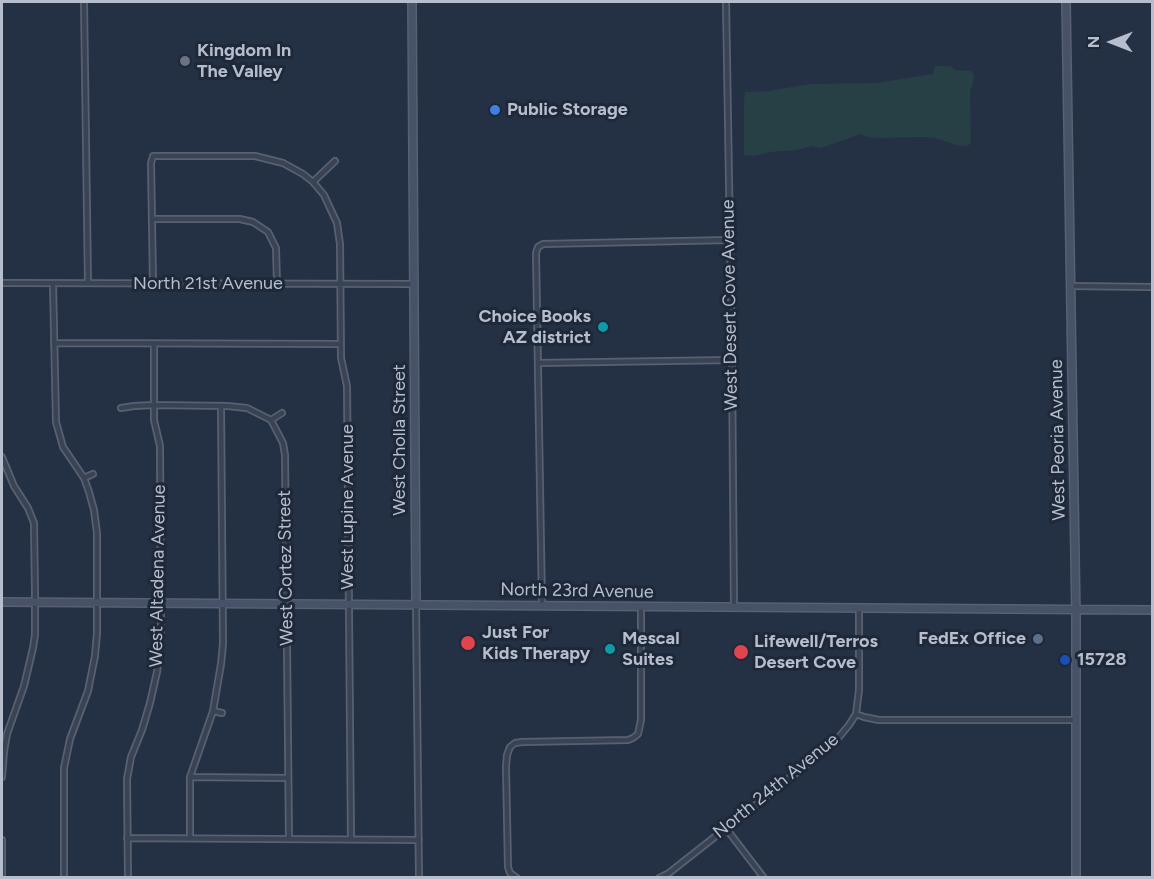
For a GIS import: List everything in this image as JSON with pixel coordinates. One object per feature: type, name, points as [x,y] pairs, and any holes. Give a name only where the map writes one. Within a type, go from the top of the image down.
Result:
[{"type":"street","points":[[84,2],[88,283]]},
{"type":"street","name":"West Cholla Street","points":[[412,2],[419,878]]},
{"type":"street","name":"West Desert Cove Avenue","points":[[726,2],[734,608]]},
{"type":"street","name":"West Peoria Avenue","points":[[1066,2],[1075,609],[1076,878]]},
{"type":"street","points":[[153,284],[151,164],[153,156],[270,158],[289,165],[313,182],[335,161]]},
{"type":"street","name":"West Lupine Avenue","points":[[313,182],[324,195],[337,223],[340,244],[342,367],[347,386],[351,839]]},
{"type":"street","points":[[152,219],[247,220],[253,222],[268,232],[276,248],[278,284]]},
{"type":"street","points":[[542,605],[536,253],[538,247],[543,244],[729,240]]},
{"type":"street","name":"North 21st Avenue","points":[[2,283],[415,284]]},
{"type":"street","points":[[53,284],[56,422],[63,447],[84,478],[96,519],[97,633],[88,691],[70,739],[64,768],[64,878]]},
{"type":"street","points":[[1071,286],[1152,287]]},
{"type":"street","points":[[54,343],[341,344]]},
{"type":"street","name":"West Altadena Avenue","points":[[128,878],[127,779],[131,758],[150,704],[157,672],[161,632],[160,446],[154,420],[154,344]]},
{"type":"street","points":[[538,363],[732,360]]},
{"type":"street","points":[[121,408],[154,405],[247,408],[272,420],[282,413]]},
{"type":"street","points":[[190,838],[190,777],[213,711],[221,664],[223,604],[221,406]]},
{"type":"street","name":"West Cortez Street","points":[[272,420],[283,443],[285,455],[289,839]]},
{"type":"street","points":[[2,457],[11,480],[34,523],[35,602],[33,648],[24,686],[7,734],[2,777]]},
{"type":"street","points":[[84,478],[93,474]]},
{"type":"street","name":"North 23rd Avenue","points":[[2,602],[1152,610]]},
{"type":"street","points":[[517,878],[510,873],[508,867],[506,766],[510,747],[522,742],[628,740],[638,734],[641,720],[641,606]]},
{"type":"street","points":[[859,608],[859,690],[856,714],[879,720],[1075,720]]},
{"type":"street","points":[[213,711],[222,713]]},
{"type":"street","name":"North 24th Avenue","points":[[659,878],[669,873],[825,750],[839,737],[856,714]]},
{"type":"street","points":[[190,777],[288,778]]},
{"type":"street","points":[[725,827],[764,878]]},
{"type":"street","points":[[127,837],[419,840]]},
{"type":"street","points":[[2,840],[2,878]]},
{"type":"green space","points":[[935,66],[950,66],[955,70],[971,71],[974,75],[970,91],[971,142],[968,146],[956,145],[935,138],[878,138],[861,134],[821,148],[812,146],[754,156],[744,155],[745,92],[768,91],[810,84],[876,83],[933,74]]},
{"type":"place","name":"Kingdom In The Valley","points":[[185,61]]},
{"type":"place","name":"Public Storage","points":[[495,110]]},
{"type":"place","name":"Choice Books AZ district","points":[[603,327]]},
{"type":"place","name":"FedEx Office","points":[[1038,639]]},
{"type":"place","name":"Just For Kids Therapy","points":[[468,643]]},
{"type":"place","name":"Mescal Suites","points":[[610,649]]},
{"type":"place","name":"Lifewell/Terros Desert Cove","points":[[741,652]]},
{"type":"place","name":"15728","points":[[1065,660]]}]
